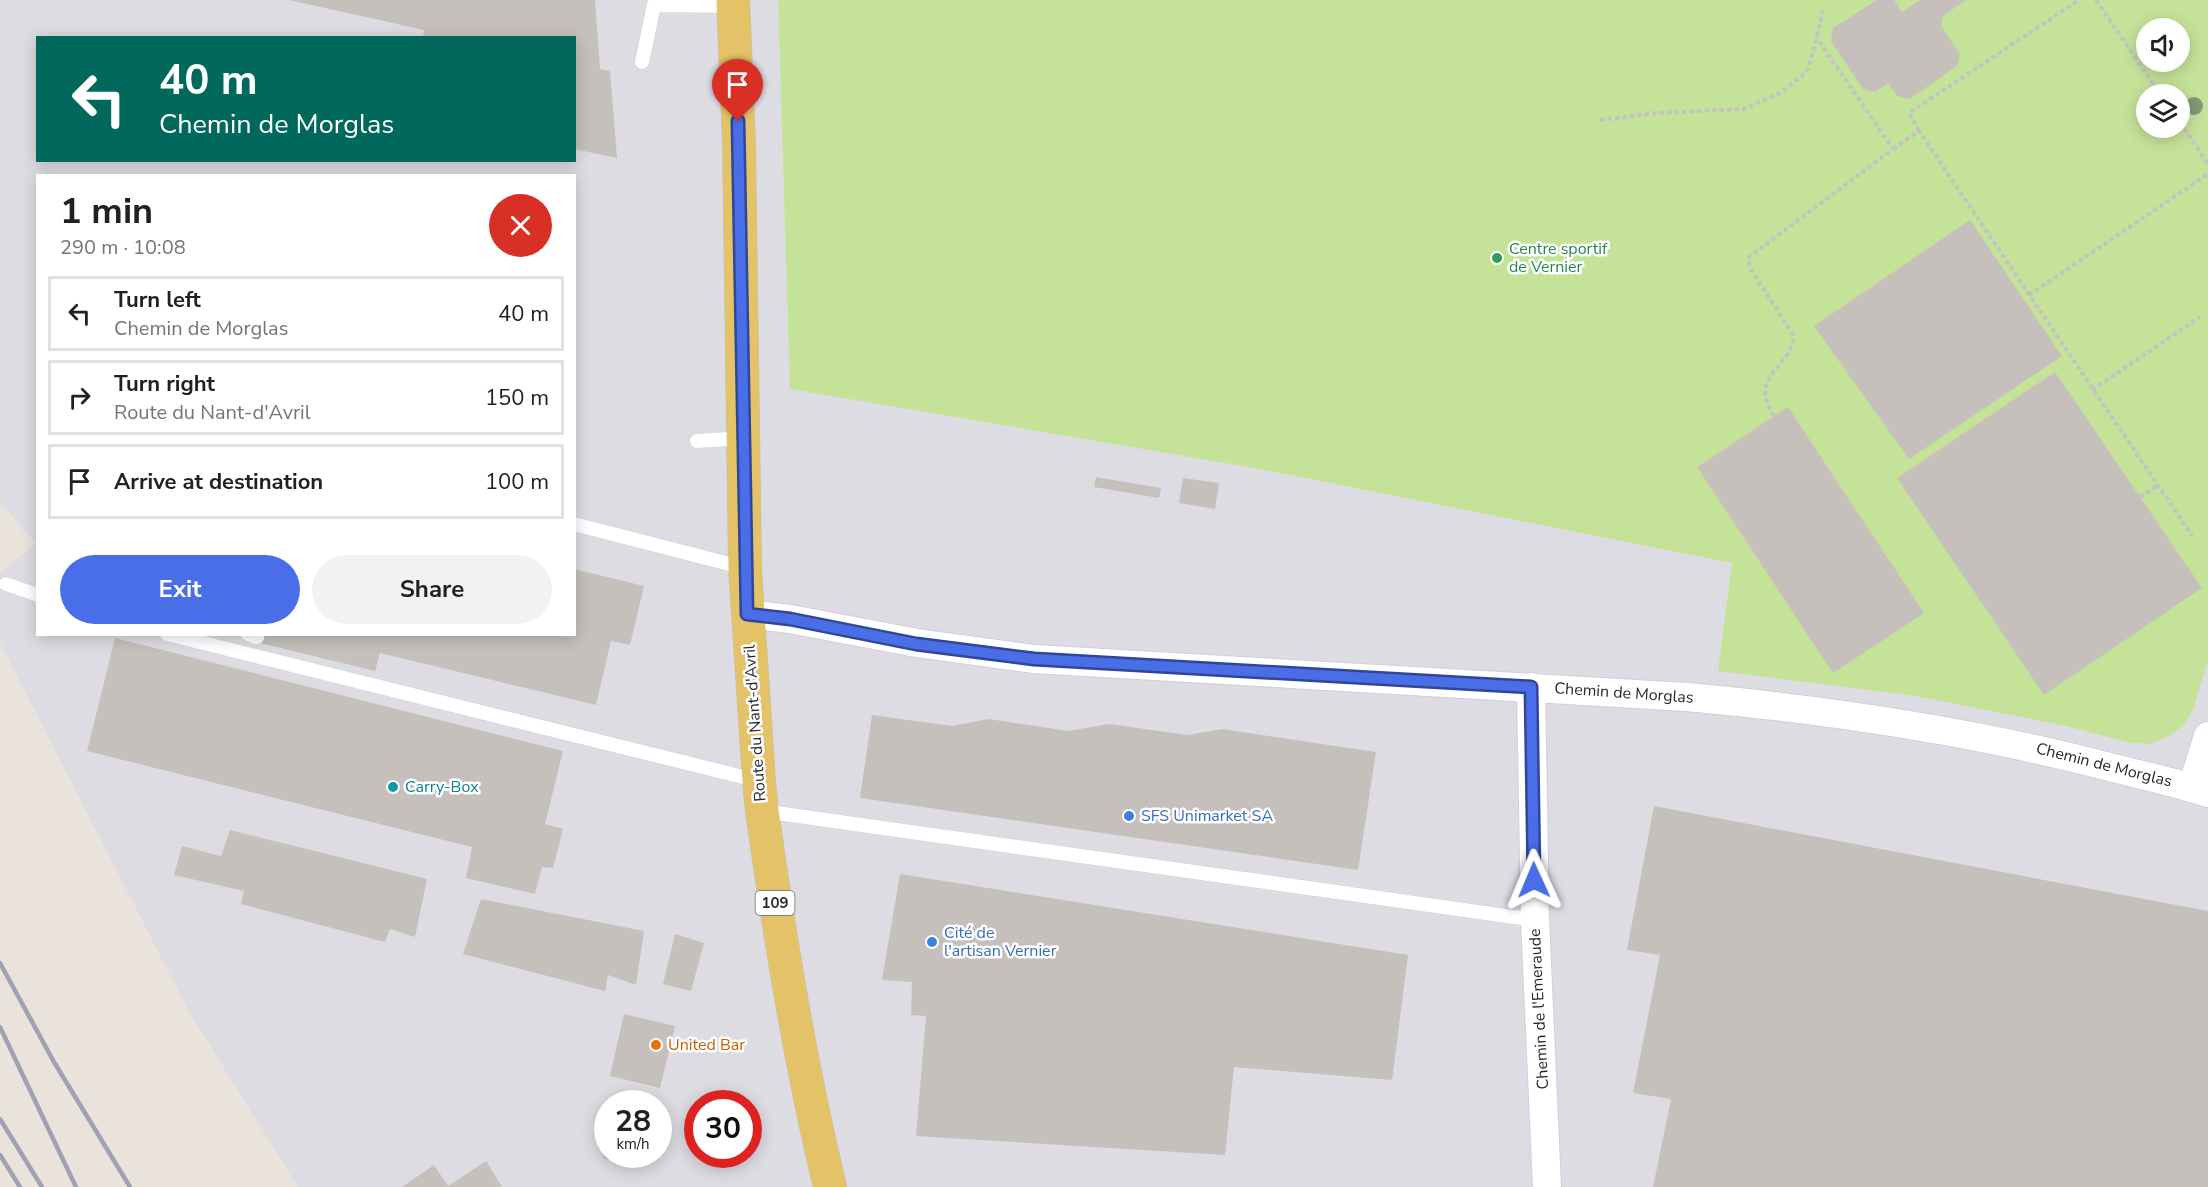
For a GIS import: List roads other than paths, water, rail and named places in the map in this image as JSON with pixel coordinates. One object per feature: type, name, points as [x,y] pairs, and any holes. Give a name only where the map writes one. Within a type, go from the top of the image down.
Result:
[{"type":"main road","name":"Route du Nant-d'Avril","points":[[733,3],[739,144],[745,568],[760,796],[790,999],[830,1187]]},
{"type":"street","name":"Chemin de Morglas","points":[[747,614],[790,619],[916,644],[1034,659],[1531,687],[1687,697],[1792,707],[1914,724],[2028,746],[2200,790]]},
{"type":"street","name":"Chemin de l'Emeraude","points":[[1531,687],[1535,920],[1547,1187]]},
{"type":"street","points":[[2200,790],[2208,736]]},
{"type":"lane","points":[[642,62],[654,5],[733,3]]},
{"type":"lane","points":[[698,441],[744,438]]},
{"type":"lane","points":[[576,525],[745,568]]},
{"type":"lane","points":[[6,584],[36,594]]},
{"type":"lane","points":[[174,636],[760,796],[1535,920]]},
{"type":"railway","points":[[0,963],[54,1062],[130,1187]]},
{"type":"railway","points":[[0,1027],[76,1187]]},
{"type":"railway","points":[[0,1119],[42,1187]]},
{"type":"railway","points":[[0,1155],[20,1187]]},
{"type":"place","name":"Centre sportif de Vernier","points":[[1497,258]]},
{"type":"place","name":"Carry-Box","points":[[393,787]]},
{"type":"place","name":"SFS Unimarket SA","points":[[1129,816]]},
{"type":"place","name":"Cité de l'artisan Vernier","points":[[932,942]]},
{"type":"place","name":"United Bar","points":[[656,1045]]}]
